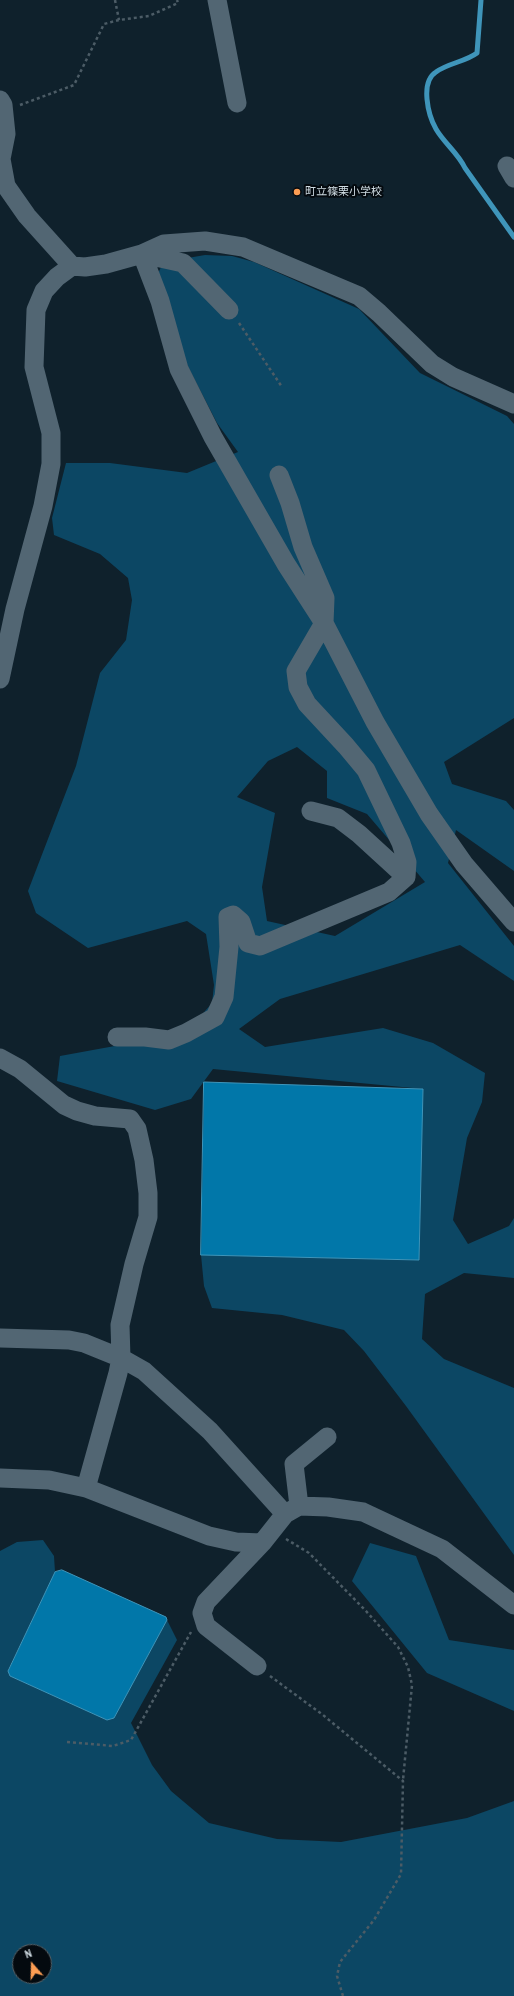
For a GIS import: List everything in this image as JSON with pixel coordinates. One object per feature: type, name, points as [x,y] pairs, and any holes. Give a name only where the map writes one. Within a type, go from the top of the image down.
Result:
[{"type":"street","points":[[218,0],[237,103]]},
{"type":"street","points":[[2,106],[6,134],[1,159],[3,187],[72,266]]},
{"type":"street","points":[[0,679],[15,609],[43,506],[51,464],[51,433],[34,368],[36,310],[44,291],[57,277],[72,266],[85,267],[106,264],[142,254],[164,244],[205,241],[243,248],[358,296],[379,312],[432,364],[453,377],[514,404]]},
{"type":"street","points":[[142,254],[184,263],[229,310]]},
{"type":"street","points":[[142,254],[160,301],[179,369],[213,437],[286,564],[324,623],[375,722],[430,814],[464,864],[514,922]]},
{"type":"street","points":[[117,1037],[145,1037],[169,1040],[186,1033],[215,1016],[224,998],[229,947],[228,917],[233,915],[240,922],[248,943],[260,946],[389,892],[406,877],[407,862],[401,843],[366,770],[307,704],[298,687],[296,671],[324,623],[325,598],[303,547],[290,502],[279,475]]},
{"type":"street","points":[[311,811],[338,818],[359,834],[406,877]]},
{"type":"street","points":[[0,1058],[20,1069],[64,1105],[77,1111],[95,1116],[130,1119],[136,1129],[144,1160],[148,1193],[148,1217],[134,1264],[120,1325],[121,1358],[86,1488]]},
{"type":"street","points":[[0,1338],[69,1340],[84,1343],[121,1358],[144,1371],[210,1431],[292,1510]]},
{"type":"street","points":[[292,1510],[294,1464],[327,1437]]},
{"type":"street","points":[[0,1478],[49,1480],[86,1488],[209,1536],[236,1542],[267,1536]]},
{"type":"street","points":[[256,1666],[206,1626],[202,1613],[206,1602],[292,1510],[328,1507],[363,1512],[442,1549],[514,1605]]},
{"type":"path","points":[[115,0],[119,20]]},
{"type":"path","points":[[2,106],[74,85],[104,24],[119,20],[149,16],[178,3],[177,0]]},
{"type":"path","points":[[229,310],[282,387]]},
{"type":"path","points":[[267,1536],[309,1553],[366,1611],[398,1647],[408,1668],[412,1685],[403,1781],[401,1874],[374,1920],[340,1962],[337,1976],[343,1996]]},
{"type":"path","points":[[67,1742],[113,1746],[131,1740],[202,1613]]},
{"type":"path","points":[[256,1666],[322,1715],[403,1781]]},
{"type":"shaded area","points":[[205,255],[232,256],[254,262],[359,309],[420,373],[507,416],[514,424],[514,718],[444,762],[452,784],[506,801],[514,810],[514,871],[456,830],[448,863],[514,946],[514,981],[460,945],[280,999],[239,1029],[265,1047],[383,1028],[433,1043],[485,1073],[482,1102],[467,1138],[453,1220],[468,1244],[509,1226],[514,1218],[514,1278],[464,1273],[425,1294],[422,1339],[444,1359],[514,1388],[514,1555],[406,1406],[364,1351],[344,1330],[282,1315],[212,1308],[204,1286],[201,1255],[419,1260],[423,1089],[213,1069],[191,1099],[155,1110],[57,1081],[60,1056],[186,1033],[212,1003],[214,985],[206,934],[187,921],[88,948],[36,913],[28,891],[76,766],[100,673],[126,640],[132,600],[128,578],[100,554],[54,535],[52,518],[66,463],[110,463],[187,473],[238,452],[217,423],[179,349],[156,278],[161,267],[182,259]],"holes":[[[297,747],[327,771],[327,798],[367,814],[425,882],[335,936],[267,921],[262,887],[275,813],[237,797],[268,761]]]},
{"type":"shaded area","points":[[204,1082],[423,1089],[419,1260],[201,1255]]},
{"type":"shaded area","points":[[43,1540],[54,1556],[55,1572],[8,1670],[10,1676],[107,1720],[114,1718],[167,1620],[177,1640],[131,1723],[152,1765],[171,1791],[209,1823],[277,1839],[341,1842],[467,1818],[514,1801],[514,1996],[0,1996],[0,1551],[17,1542]]},
{"type":"shaded area","points":[[370,1543],[416,1556],[449,1640],[514,1650],[514,1711],[427,1673],[352,1581]]},
{"type":"shaded area","points":[[62,1570],[166,1617],[167,1620],[114,1718],[107,1720],[10,1676],[8,1671],[55,1572]]},
{"type":"waterway","points":[[481,0],[477,53],[446,66],[431,77],[428,83],[427,91],[428,107],[436,129],[459,158],[514,237]]},
{"type":"place","name":"町立篠栗小学校","points":[[297,192]]}]
